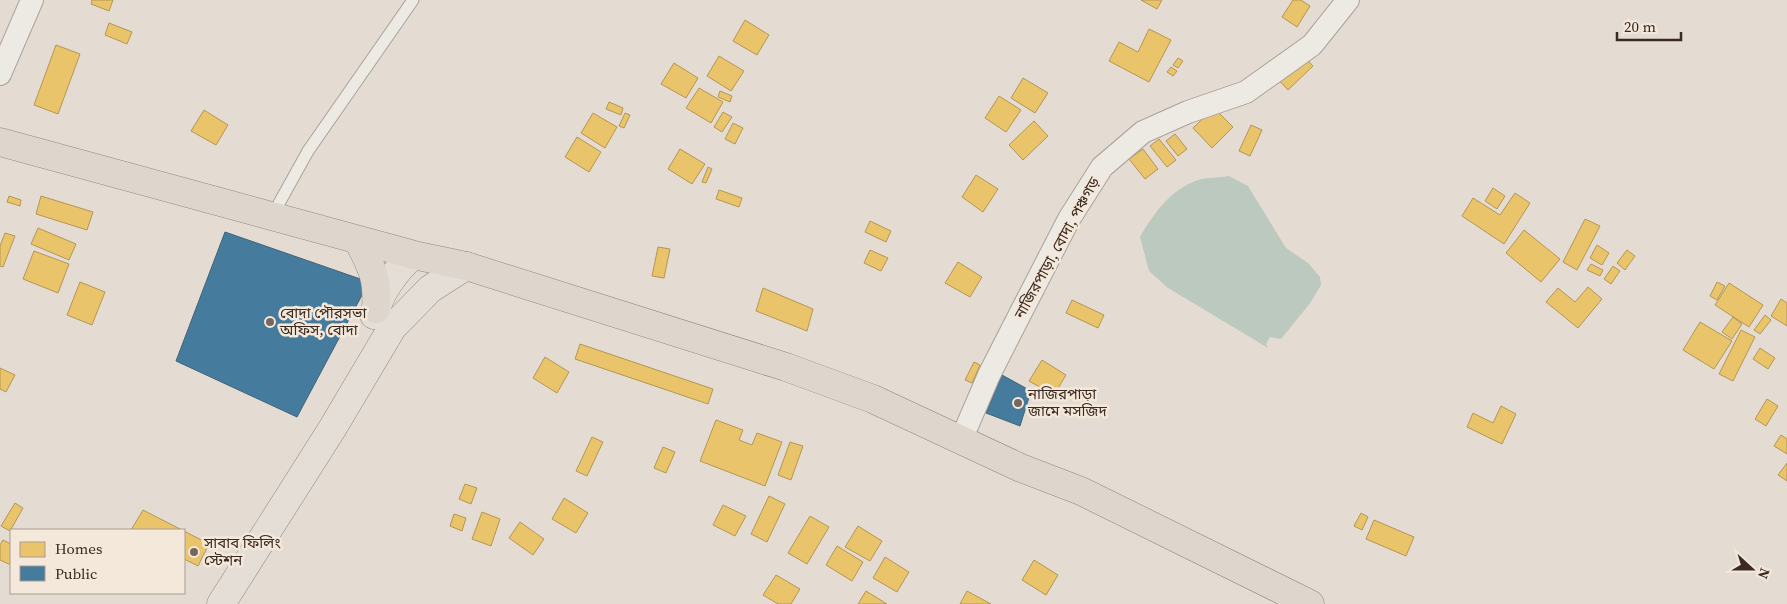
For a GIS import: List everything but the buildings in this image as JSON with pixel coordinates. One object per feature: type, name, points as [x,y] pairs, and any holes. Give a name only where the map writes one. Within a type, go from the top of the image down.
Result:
[{"type":"highway","points":[[0,142],[413,255],[466,266],[786,367],[872,399],[1022,468],[1081,491],[1310,604]]},
{"type":"highway","points":[[358,240],[373,268],[377,280],[376,310]]},
{"type":"main road","points":[[353,393],[376,310],[390,279],[413,255]]},
{"type":"main road","points":[[221,604],[392,328],[430,289],[466,266]]},
{"type":"street","points":[[0,74],[32,0]]},
{"type":"street","name":"নাজিরপাড়া, বোদা, পঞ্চগড়","points":[[961,440],[989,375],[1017,320],[1070,219],[1102,167],[1144,132],[1188,112],[1246,92],[1312,45],[1348,0]]},
{"type":"lane","points":[[272,216],[308,151],[413,0]]},
{"type":"shaded area","points":[[1229,176],[1248,186],[1286,248],[1308,263],[1320,277],[1321,285],[1311,302],[1281,339],[1270,337],[1266,344],[1268,348],[1168,288],[1149,271],[1140,237],[1157,211],[1179,190],[1188,184],[1205,178]]},
{"type":"place","name":"বোদা পৌরসভা অফিস, বোদা","points":[[270,322]]},
{"type":"place","name":"নাজিরপাড়া জামে মসজিদ","points":[[1018,403]]},
{"type":"place","name":"সাবাব ফিলিং স্টেশন","points":[[194,552]]}]
